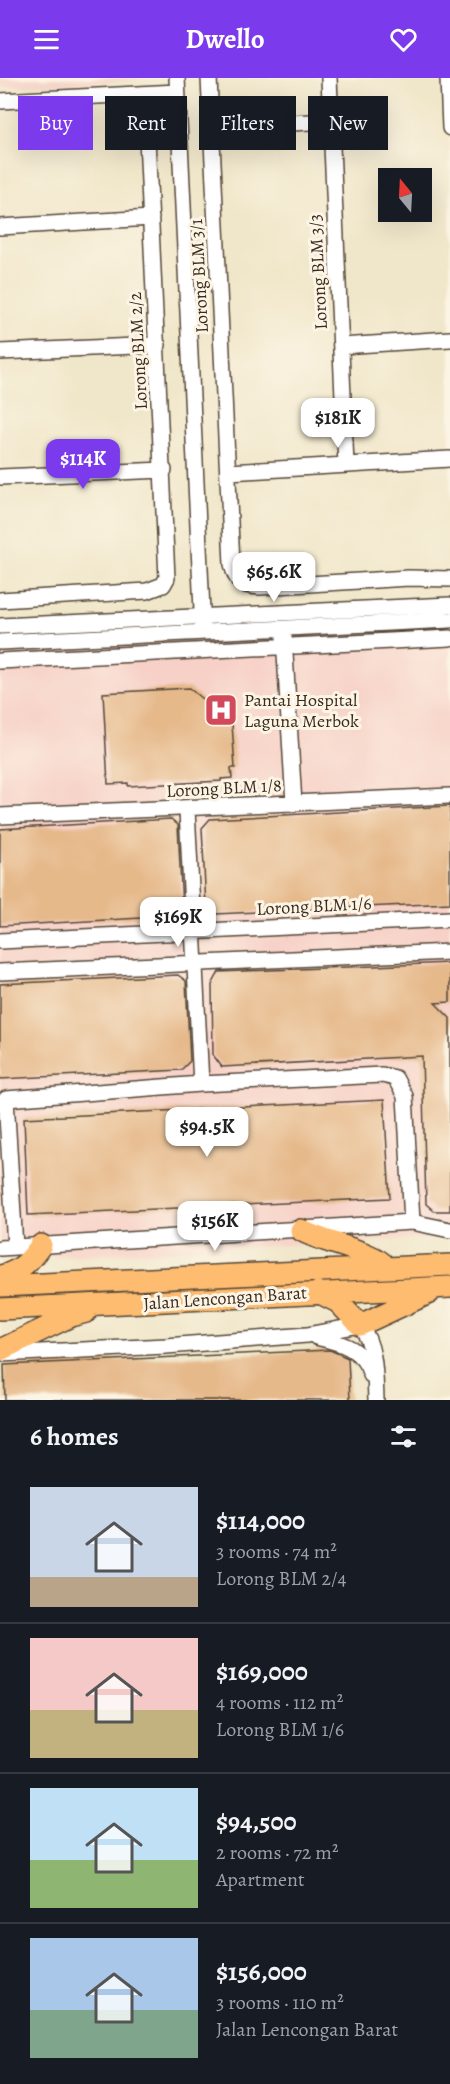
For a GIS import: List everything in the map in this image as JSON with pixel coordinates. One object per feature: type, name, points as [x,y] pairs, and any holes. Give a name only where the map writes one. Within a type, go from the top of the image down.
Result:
[{"type":"highway","points":[[301,1230],[375,1258],[386,1267]]},
{"type":"highway","points":[[0,1276],[12,1274],[24,1266],[41,1245]]},
{"type":"highway","name":"Jalan Lencongan Barat","points":[[0,1286],[450,1265]]},
{"type":"highway","points":[[318,1292],[338,1302],[360,1325],[421,1296],[450,1287]]},
{"type":"highway","name":"Jalan Lencongan Barat","points":[[0,1309],[450,1287]]},
{"type":"highway","points":[[0,1352],[71,1316],[113,1305]]},
{"type":"street","name":"Lorong BLM 3/1","points":[[208,78],[209,96]]},
{"type":"street","name":"Lorong BLM 3/3","points":[[329,78],[329,96]]},
{"type":"street","points":[[448,78],[450,128]]},
{"type":"street","points":[[0,101],[145,94],[177,85],[203,624]]},
{"type":"street","name":"Lorong BLM 2/2","points":[[0,600],[147,591],[163,585],[167,578],[164,470],[145,94]]},
{"type":"street","name":"Lorong BLM 3/1","points":[[212,150],[232,564],[240,584],[259,587],[409,578],[450,579]]},
{"type":"street","name":"Lorong BLM 3/3","points":[[331,150],[346,465]]},
{"type":"street","points":[[0,227],[152,218]]},
{"type":"street","points":[[340,346],[450,339]]},
{"type":"street","points":[[0,352],[158,345]]},
{"type":"street","points":[[228,472],[450,459]]},
{"type":"street","points":[[0,477],[164,470]]},
{"type":"street","points":[[0,642],[450,605]]},
{"type":"street","points":[[284,620],[450,620]]},
{"type":"street","points":[[284,620],[294,804]]},
{"type":"street","points":[[0,626],[203,624]]},
{"type":"street","points":[[0,661],[450,638]]},
{"type":"street","name":"Lorong BLM 1/8","points":[[0,816],[187,810],[450,796]]},
{"type":"street","points":[[187,810],[201,1084]]},
{"type":"street","name":"Lorong BLM 1/6","points":[[0,941],[450,919]]},
{"type":"street","points":[[0,972],[450,952]]},
{"type":"street","points":[[412,1222],[405,1096],[396,1078],[382,1075],[201,1084],[6,1099],[8,1247],[412,1222],[450,1230]]},
{"type":"street","points":[[0,1352],[165,1346],[307,1335],[360,1325],[368,1336],[374,1356],[376,1395]]},
{"type":"street","points":[[307,1335],[345,1344],[358,1352],[368,1363],[376,1395]]},
{"type":"shaded area","points":[[0,78],[138,78],[139,80],[0,87]]},
{"type":"shaded area","points":[[443,628],[450,630],[450,1237],[0,1259],[0,649]]},
{"type":"building","points":[[189,688],[232,724],[235,768],[231,768],[232,778],[221,779],[221,781],[128,786],[128,783],[108,784],[103,693]]},
{"type":"building","points":[[450,806],[450,903],[215,914],[206,906],[202,828],[210,819]]},
{"type":"building","points":[[171,819],[178,825],[182,909],[177,916],[0,926],[0,829]]},
{"type":"building","points":[[450,963],[450,1002],[435,1003],[450,1018],[450,1211],[434,1211],[426,1204],[422,1056],[222,1067],[213,1055],[212,985],[219,972]]},
{"type":"building","points":[[178,975],[186,981],[190,1061],[181,1070],[0,1079],[0,984]]},
{"type":"building","points":[[384,1100],[390,1198],[28,1215],[24,1118]]},
{"type":"building","points":[[330,1350],[348,1358],[350,1400],[5,1400],[4,1365]]},
{"type":"place","name":"Pantai Hospital Laguna Merbok","points":[[221,710]]}]
